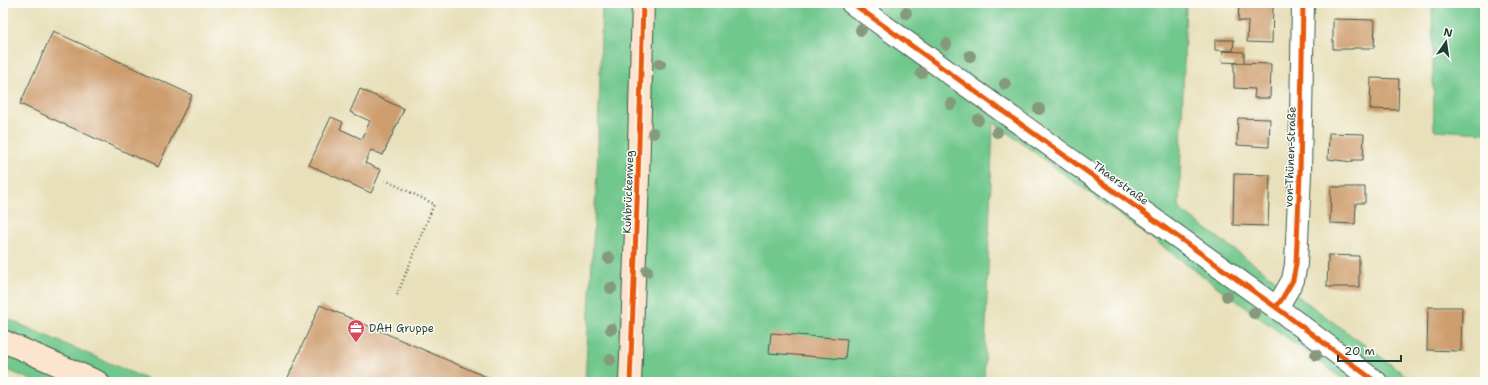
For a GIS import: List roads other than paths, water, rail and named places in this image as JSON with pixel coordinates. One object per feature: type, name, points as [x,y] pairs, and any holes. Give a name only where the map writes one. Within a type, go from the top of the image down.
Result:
[{"type":"street","name":"Kuhbrückenweg","points":[[630,382],[643,3]]},
{"type":"street","name":"Thaerstraße","points":[[852,3],[1276,307],[1376,382]]},
{"type":"street","name":"von-Thünen-Straße","points":[[1276,307],[1293,280],[1296,264],[1300,174],[1303,3]]},
{"type":"street","points":[[3,341],[98,382]]},
{"type":"place","name":"DAH Gruppe","points":[[356,343]]}]
